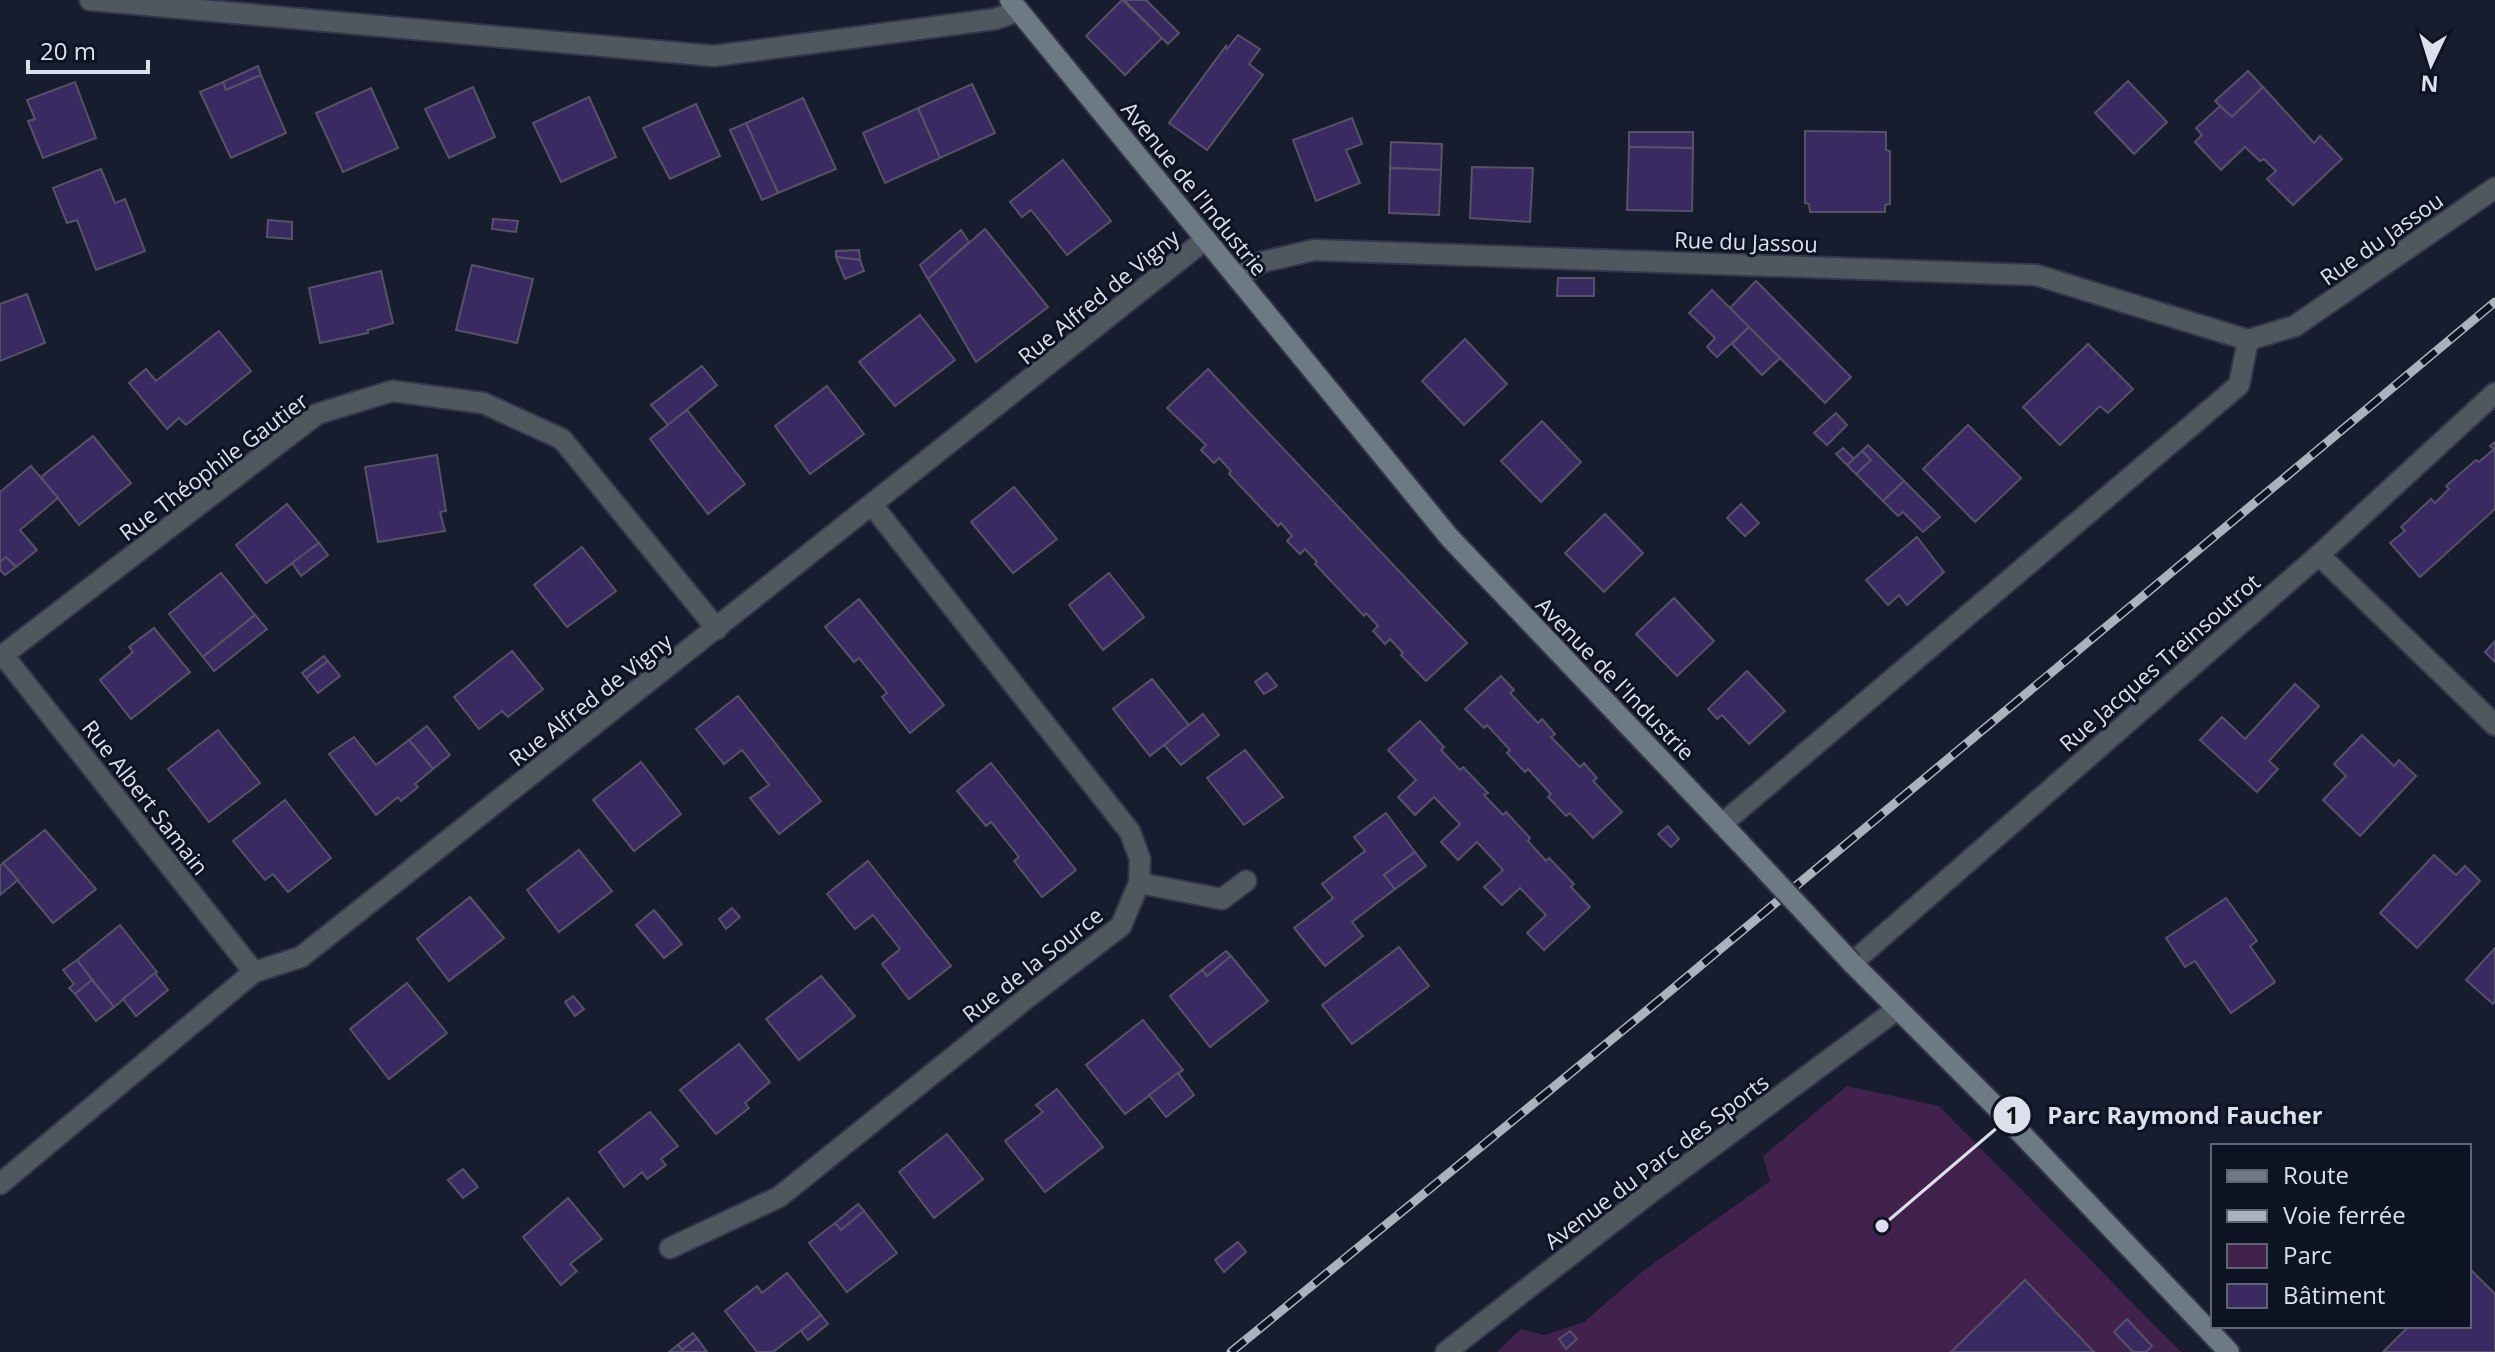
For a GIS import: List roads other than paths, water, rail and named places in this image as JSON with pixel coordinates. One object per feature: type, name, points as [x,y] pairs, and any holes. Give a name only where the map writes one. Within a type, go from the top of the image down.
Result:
[{"type":"main road","name":"Avenue de l'Industrie","points":[[1014,6],[1450,538],[1896,1010],[1998,1109],[2229,1352]]},
{"type":"street","points":[[90,0],[714,56],[995,19],[1014,6]]},
{"type":"street","name":"Rue du Jassou","points":[[1237,278],[1262,262],[1314,250],[2036,275],[2248,340],[2295,326],[2495,188]]},
{"type":"street","name":"Rue Alfred de Vigny","points":[[0,1184],[254,972],[301,957],[1206,239]]},
{"type":"street","points":[[1722,824],[2239,385],[2248,340]]},
{"type":"street","name":"Rue Théophile Gautier","points":[[2,655],[317,414],[392,391],[483,403],[562,439],[717,629]]},
{"type":"street","name":"Rue Jacques Treinsoutrot","points":[[1852,963],[2319,555],[2495,393]]},
{"type":"street","name":"Rue de la Source","points":[[670,1248],[779,1197],[1121,926],[1139,883],[1140,859],[1130,832],[873,506]]},
{"type":"street","points":[[2319,555],[2495,725]]},
{"type":"street","name":"Rue Albert Samain","points":[[2,655],[254,972]]},
{"type":"street","points":[[1139,883],[1222,899],[1246,881]]},
{"type":"street","name":"Avenue du Parc des Sports","points":[[1446,1352],[1651,1192],[1896,1010]]},
{"type":"railway","points":[[1231,1352],[1645,1012],[2495,302]]},
{"type":"place","name":"Parc Raymond Faucher","points":[[1882,1226]]}]
